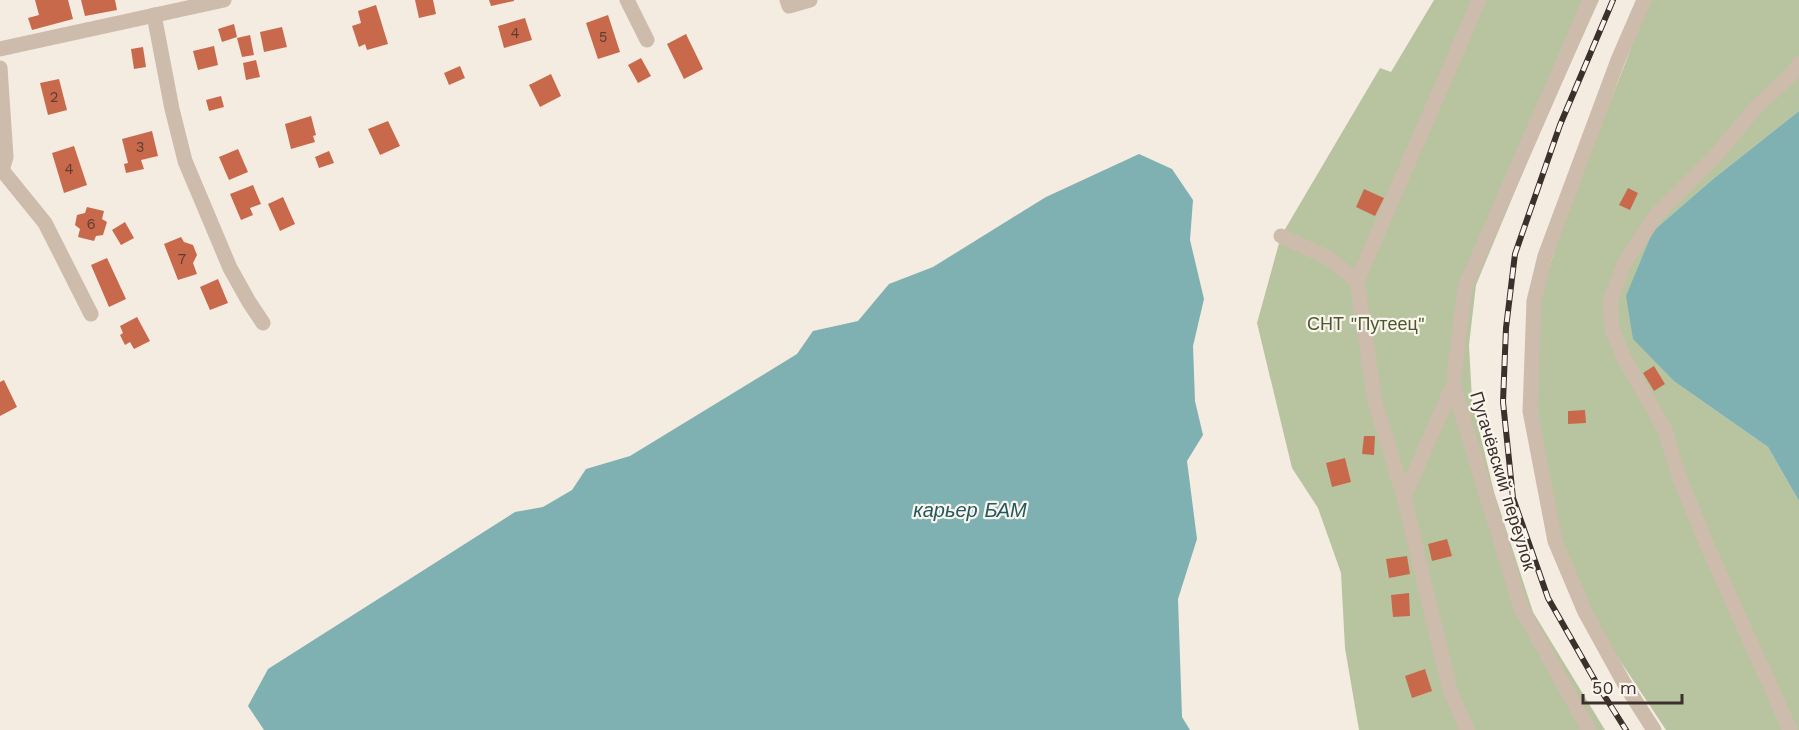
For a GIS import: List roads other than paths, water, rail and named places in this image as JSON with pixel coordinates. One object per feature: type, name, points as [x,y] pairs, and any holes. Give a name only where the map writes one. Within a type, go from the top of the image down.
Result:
[{"type":"street","points":[[0,50],[224,0]]},
{"type":"street","points":[[627,0],[647,40]]},
{"type":"street","points":[[788,3],[810,0]]},
{"type":"street","points":[[1467,730],[1450,690],[1404,497],[1375,402],[1357,281],[1479,0]]},
{"type":"street","name":"Пугачёвский переулок","points":[[1589,730],[1521,608],[1453,385],[1465,287],[1590,0]]},
{"type":"street","points":[[1644,0],[1618,60],[1545,256],[1534,301],[1530,411],[1555,541],[1585,612],[1624,683],[1654,730]]},
{"type":"street","points":[[154,15],[172,110],[185,161],[230,268],[263,323]]},
{"type":"street","points":[[1790,730],[1706,543],[1680,478],[1664,428],[1624,358],[1612,329],[1610,302],[1625,262],[1657,214],[1717,154],[1757,106],[1792,74],[1799,63]]},
{"type":"street","points":[[0,68],[6,157],[1,170],[45,223],[91,314]]},
{"type":"street","points":[[1281,236],[1327,257],[1357,281]]},
{"type":"street","points":[[1404,497],[1453,385]]},
{"type":"water","points":[[1799,111],[1799,501],[1768,447],[1675,382],[1633,339],[1626,296],[1653,231],[1713,179]]},
{"type":"water","name":"карьер БАМ","points":[[1139,154],[1172,169],[1193,200],[1190,240],[1204,299],[1193,346],[1195,401],[1203,435],[1187,461],[1197,539],[1178,599],[1182,717],[1190,730],[264,730],[248,706],[268,669],[515,512],[543,507],[572,490],[586,469],[630,456],[797,354],[813,331],[858,321],[889,284],[933,267],[1046,197]]},
{"type":"railway","points":[[1613,0],[1560,125],[1515,254],[1506,328],[1503,402],[1513,498],[1548,598],[1626,730]]},
{"type":"park label","name":"СНТ \"Путеец\"","points":[[1366,324]]}]
